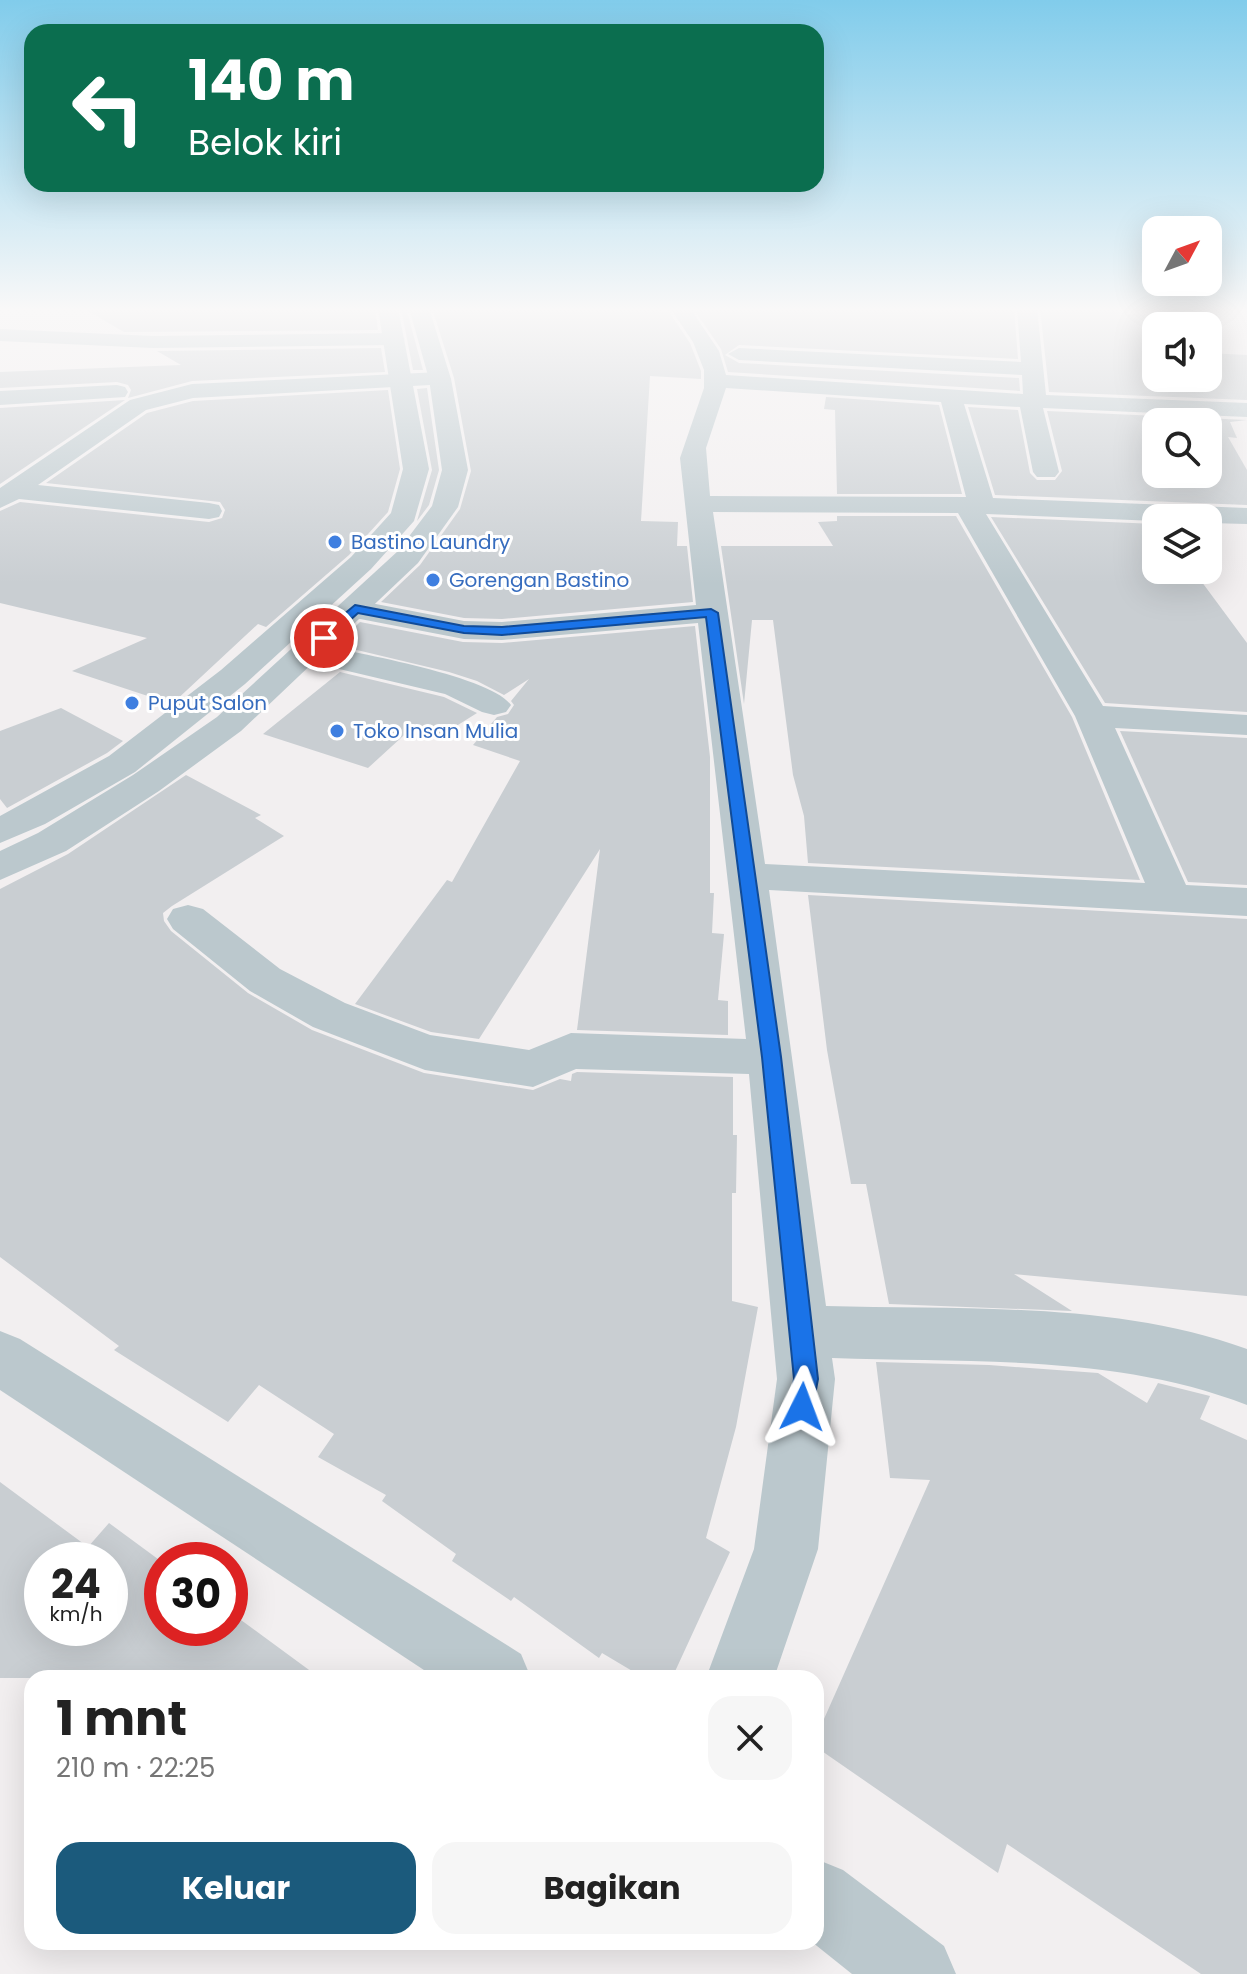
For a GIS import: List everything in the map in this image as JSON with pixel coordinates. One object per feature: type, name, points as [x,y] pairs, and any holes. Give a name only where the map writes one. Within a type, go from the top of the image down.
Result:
[{"type":"street","points":[[136,400],[138,405]]},
{"type":"street","points":[[9,496],[138,405],[157,400]]},
{"type":"street","points":[[0,831],[122,764],[208,696],[361,563],[404,515],[416,469],[404,400]]},
{"type":"street","points":[[0,867],[52,842],[146,783],[229,724],[408,557],[445,507],[455,470],[443,400]]},
{"type":"street","points":[[705,400],[693,444],[697,504],[771,1057],[806,1379],[786,1549],[743,1670]]},
{"type":"street","points":[[952,400],[975,506],[1092,716],[1171,898]]},
{"type":"street","points":[[1032,400],[1046,472]]},
{"type":"street","points":[[1035,400],[1247,410]]},
{"type":"street","points":[[9,496],[209,511]]},
{"type":"street","points":[[697,504],[975,506],[1247,516]]},
{"type":"street","points":[[355,609],[464,630],[502,631],[711,613]]},
{"type":"street","points":[[308,652],[456,687],[494,705]]},
{"type":"street","points":[[1092,716],[1247,725]]},
{"type":"street","points":[[746,876],[1247,902]]},
{"type":"street","points":[[188,919],[265,980],[329,1015],[425,1052],[533,1069],[571,1051],[771,1057]]},
{"type":"street","points":[[799,1331],[1081,1340],[1146,1348],[1222,1366],[1247,1377]]},
{"type":"street","points":[[0,1358],[485,1670]]},
{"type":"street","points":[[824,1903],[916,1974]]},
{"type":"building","points":[[123,400],[125,400],[0,484],[0,408]]},
{"type":"building","points":[[390,400],[400,469],[388,512],[349,555],[266,627],[258,624],[172,704],[72,671],[147,638],[0,603],[0,511],[20,502],[209,522],[222,518],[225,510],[220,502],[46,483],[147,413],[193,401]]},
{"type":"building","points":[[419,400],[429,400],[439,470],[429,505],[417,521],[432,470]]},
{"type":"building","points":[[458,400],[649,400],[641,521],[678,522],[677,546],[687,546],[693,602],[502,619],[464,618],[381,602],[420,565],[460,509],[471,471]]},
{"type":"building","points":[[825,400],[939,405],[962,494],[837,494],[835,410],[824,409]]},
{"type":"building","points":[[968,407],[1018,410],[1030,473],[1037,480],[1055,480],[1062,471],[1047,411],[1142,415],[1142,488],[1222,488],[1222,419],[1247,420],[1230,422],[1237,438],[1228,437],[1247,470],[1247,505],[995,495]]},
{"type":"building","points":[[837,516],[956,516],[1072,717],[1140,880],[808,863],[804,816],[793,775],[773,620],[752,620],[744,704],[721,546],[833,546],[818,522],[837,521]]},
{"type":"building","points":[[991,517],[1142,523],[1142,584],[1203,584],[1247,643],[1247,712],[1105,703]]},
{"type":"building","points":[[360,622],[463,642],[502,643],[695,626],[710,757],[710,893],[714,893],[712,933],[724,934],[718,1000],[728,1001],[728,1035],[577,1030],[600,849],[479,1039],[431,1032],[355,1004],[447,880],[452,882],[520,761],[473,745],[497,717],[508,714],[514,705],[511,701],[529,679],[504,695],[477,681],[449,672],[336,645]]},
{"type":"building","points":[[340,672],[444,697],[477,713],[442,735],[414,726],[368,768],[263,734]]},
{"type":"building","points":[[61,708],[123,741],[7,808],[0,799],[0,731]]},
{"type":"building","points":[[1120,731],[1247,738],[1247,885],[1188,882]]},
{"type":"building","points":[[186,775],[261,815],[255,818],[284,836],[172,906],[163,913],[164,921],[171,931],[248,993],[312,1030],[424,1073],[533,1090],[560,1079],[571,1081],[572,1074],[577,1072],[733,1077],[733,1135],[737,1135],[736,1193],[732,1193],[732,1301],[758,1307],[736,1427],[706,1538],[730,1552],[676,1670],[631,1670],[602,1653],[599,1658],[514,1597],[511,1601],[452,1561],[456,1554],[382,1501],[386,1495],[318,1457],[334,1434],[259,1385],[228,1422],[114,1350],[119,1346],[0,1257],[0,889],[68,854]]},
{"type":"building","points":[[808,895],[1247,919],[1247,1296],[1014,1274],[1072,1311],[889,1304],[866,1184],[851,1184],[827,1050]]},
{"type":"building","points":[[876,1362],[989,1365],[1098,1373],[1147,1403],[1158,1383],[1210,1396],[1200,1419],[1247,1440],[1247,1974],[1201,1974],[1007,1844],[998,1873],[824,1753],[824,1719],[930,1480],[890,1478]]},
{"type":"building","points":[[0,1482],[81,1542],[24,1542],[24,1646],[128,1646],[128,1542],[92,1542],[109,1523],[144,1549],[144,1646],[248,1646],[248,1625],[309,1670],[24,1670],[24,1678],[0,1678]]},
{"type":"place","name":"Bastino Laundry","points":[[335,542]]},
{"type":"place","name":"Gorengan Bastino","points":[[433,580]]},
{"type":"place","name":"Puput Salon","points":[[132,703]]},
{"type":"place","name":"Toko Insan Mulia","points":[[337,731]]},
{"type":"route","points":[[324,638],[355,609],[464,630],[502,631],[711,613],[771,1057],[806,1379],[802,1407]]}]
